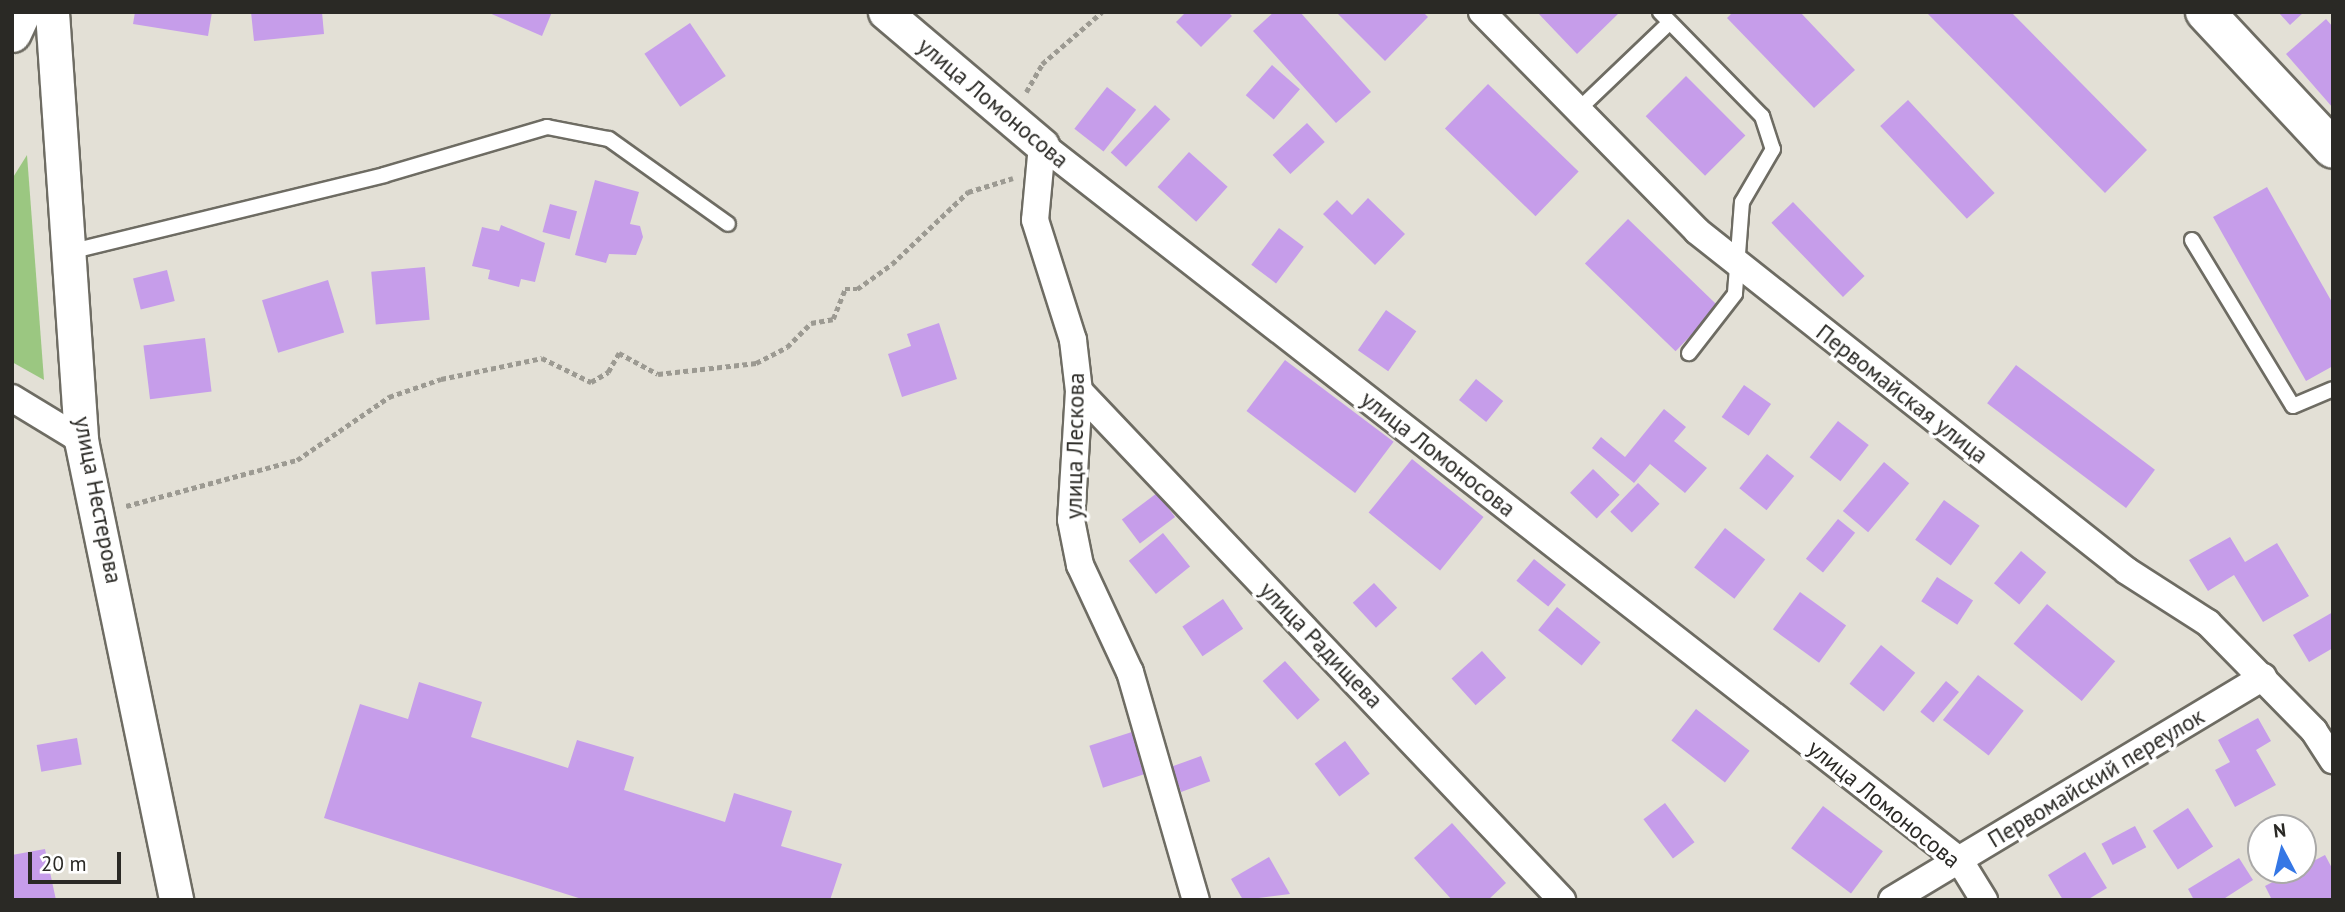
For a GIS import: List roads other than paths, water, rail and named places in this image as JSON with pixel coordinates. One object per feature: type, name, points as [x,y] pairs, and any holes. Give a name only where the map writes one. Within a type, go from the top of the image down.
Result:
[{"type":"main road","points":[[12,33],[22,12]]},
{"type":"main road","points":[[2205,12],[2333,149]]},
{"type":"street","name":"улица Нестерова","points":[[52,12],[81,440],[100,513],[176,900]]},
{"type":"street","name":"улица Ломоносова","points":[[885,12],[1011,119],[1041,153],[1960,861],[1984,900]]},
{"type":"street","name":"Первомайская улица","points":[[1482,12],[1577,111],[1737,265],[2127,571],[2208,623],[2263,677],[2333,760]]},
{"type":"street","name":"улица Лескова","points":[[1041,153],[1035,220],[1073,340],[1079,391],[1071,520],[1080,565],[1130,672],[1196,900]]},
{"type":"street","name":"улица Радищева","points":[[1079,391],[1562,900]]},
{"type":"street","points":[[12,398],[81,440]]},
{"type":"street","name":"Первомайский переулок","points":[[1892,900],[2263,677]]},
{"type":"lane","points":[[1577,111],[1664,18],[1762,116],[1773,149],[1742,202],[1735,294],[1689,353]]},
{"type":"lane","points":[[69,252],[384,175],[547,127],[609,139],[728,225]]},
{"type":"lane","points":[[2192,240],[2293,406],[2333,389]]}]
